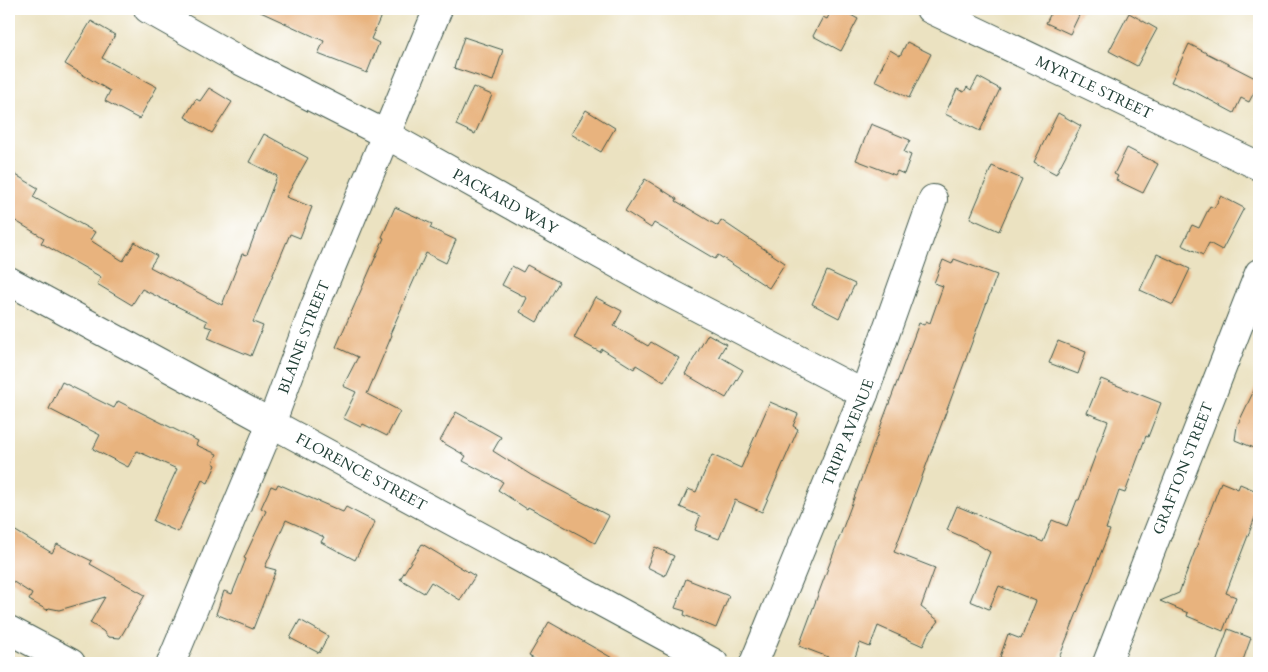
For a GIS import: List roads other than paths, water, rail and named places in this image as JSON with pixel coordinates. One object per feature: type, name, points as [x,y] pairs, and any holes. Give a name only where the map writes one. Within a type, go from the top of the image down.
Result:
[{"type":"street","name":"PACKARD WAY","points":[[148,9],[232,57],[385,134],[662,289],[864,394]]},
{"type":"street","name":"BLAINE STREET","points":[[171,663],[271,424],[315,306],[438,9]]},
{"type":"street","name":"MYRTLE STREET","points":[[930,9],[1259,166]]},
{"type":"street","name":"TRIPP AVENUE","points":[[754,663],[864,394],[932,199]]},
{"type":"street","name":"GRAFTON STREET","points":[[1107,663],[1259,273]]},
{"type":"street","name":"FLORENCE STREET","points":[[9,281],[714,663]]},
{"type":"street","points":[[9,630],[71,663]]}]
